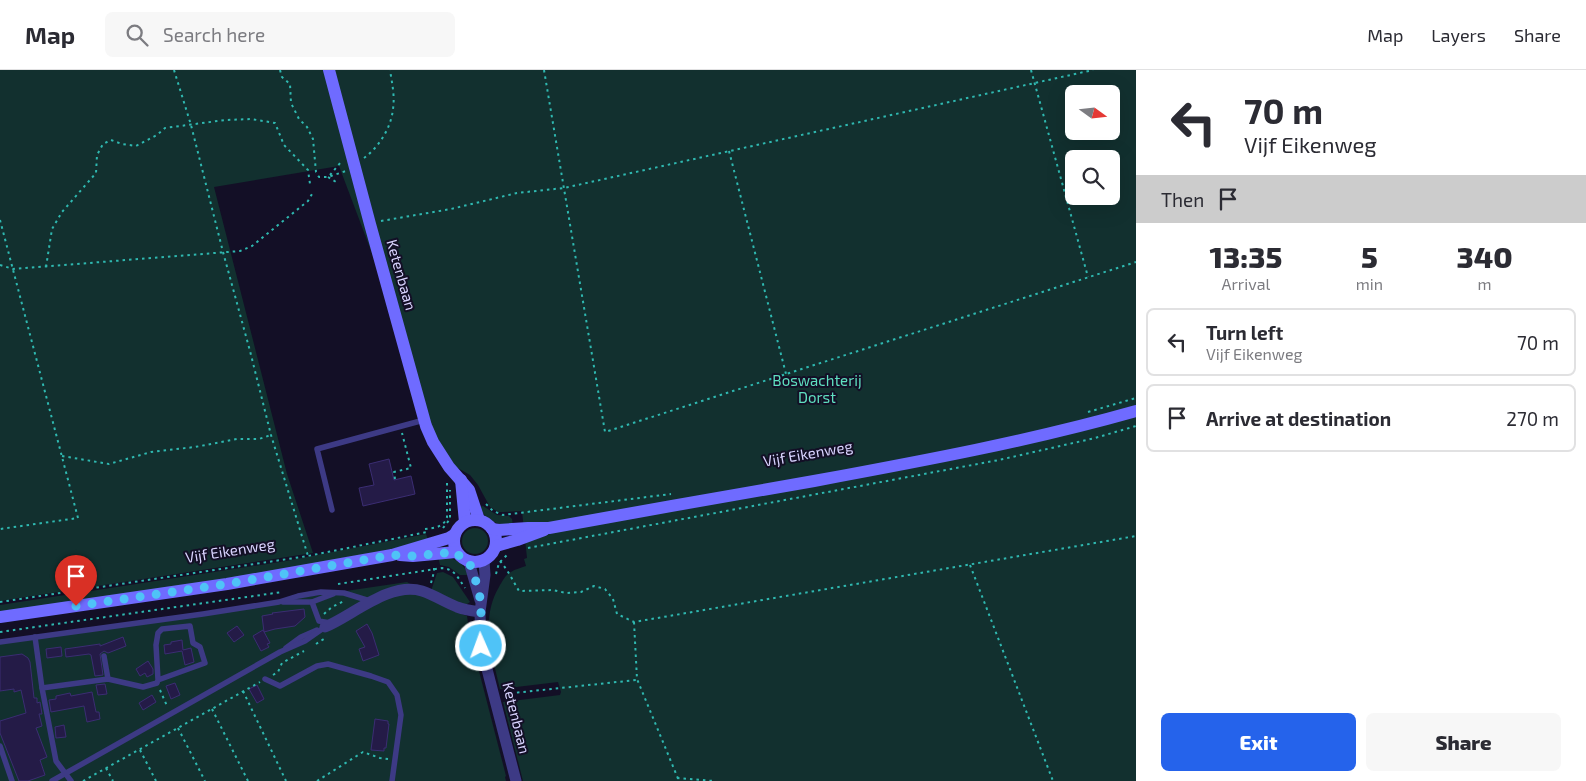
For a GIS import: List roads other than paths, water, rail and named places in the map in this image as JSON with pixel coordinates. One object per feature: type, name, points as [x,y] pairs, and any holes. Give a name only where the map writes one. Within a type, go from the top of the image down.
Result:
[{"type":"main road","name":"Ketenbaan","points":[[329,70],[424,420],[433,442],[472,496],[479,520]]},
{"type":"main road","name":"Vijf Eikenweg","points":[[492,529],[549,528],[929,460],[1052,434],[1136,411]]},
{"type":"main road","points":[[461,480],[465,522]]},
{"type":"main road","points":[[479,520],[486,523],[492,529],[496,537],[496,546],[484,560],[469,562],[461,558],[456,552],[453,540],[454,535],[460,525],[465,522],[479,520]]},
{"type":"main road","name":"Vijf Eikenweg","points":[[496,546],[549,528]]},
{"type":"main road","name":"Vijf Eikenweg","points":[[0,617],[227,584],[392,555],[454,535]]},
{"type":"main road","name":"Vijf Eikenweg","points":[[392,555],[413,556],[456,552]]},
{"type":"street","name":"Ketenbaan","points":[[484,560],[485,575],[481,608],[481,646],[516,781]]},
{"type":"street","name":"Ketenbaan","points":[[469,562],[481,608]]},
{"type":"street","points":[[325,624],[371,601],[408,589],[420,590],[459,608],[481,608]]},
{"type":"lane","points":[[332,510],[317,449],[424,420]]},
{"type":"lane","points":[[0,642],[203,614],[279,602],[321,592],[348,594],[371,601]]},
{"type":"lane","points":[[279,602],[312,602],[335,593]]},
{"type":"lane","points":[[52,781],[280,652],[301,637],[325,624],[312,602]]},
{"type":"lane","points":[[42,688],[108,679],[143,687],[158,682],[205,663],[200,648],[193,643],[190,626],[162,629],[158,632],[156,645],[158,682]]},
{"type":"lane","points":[[35,637],[42,688],[56,761],[71,781]]},
{"type":"lane","points":[[104,656],[108,679]]},
{"type":"lane","points":[[265,679],[280,686],[317,666],[328,664],[388,682],[397,695],[401,715],[392,781]]},
{"type":"lane","points":[[0,746],[12,781]]},
{"type":"park label","name":"Boswachterij Dorst","points":[[817,390]]}]
